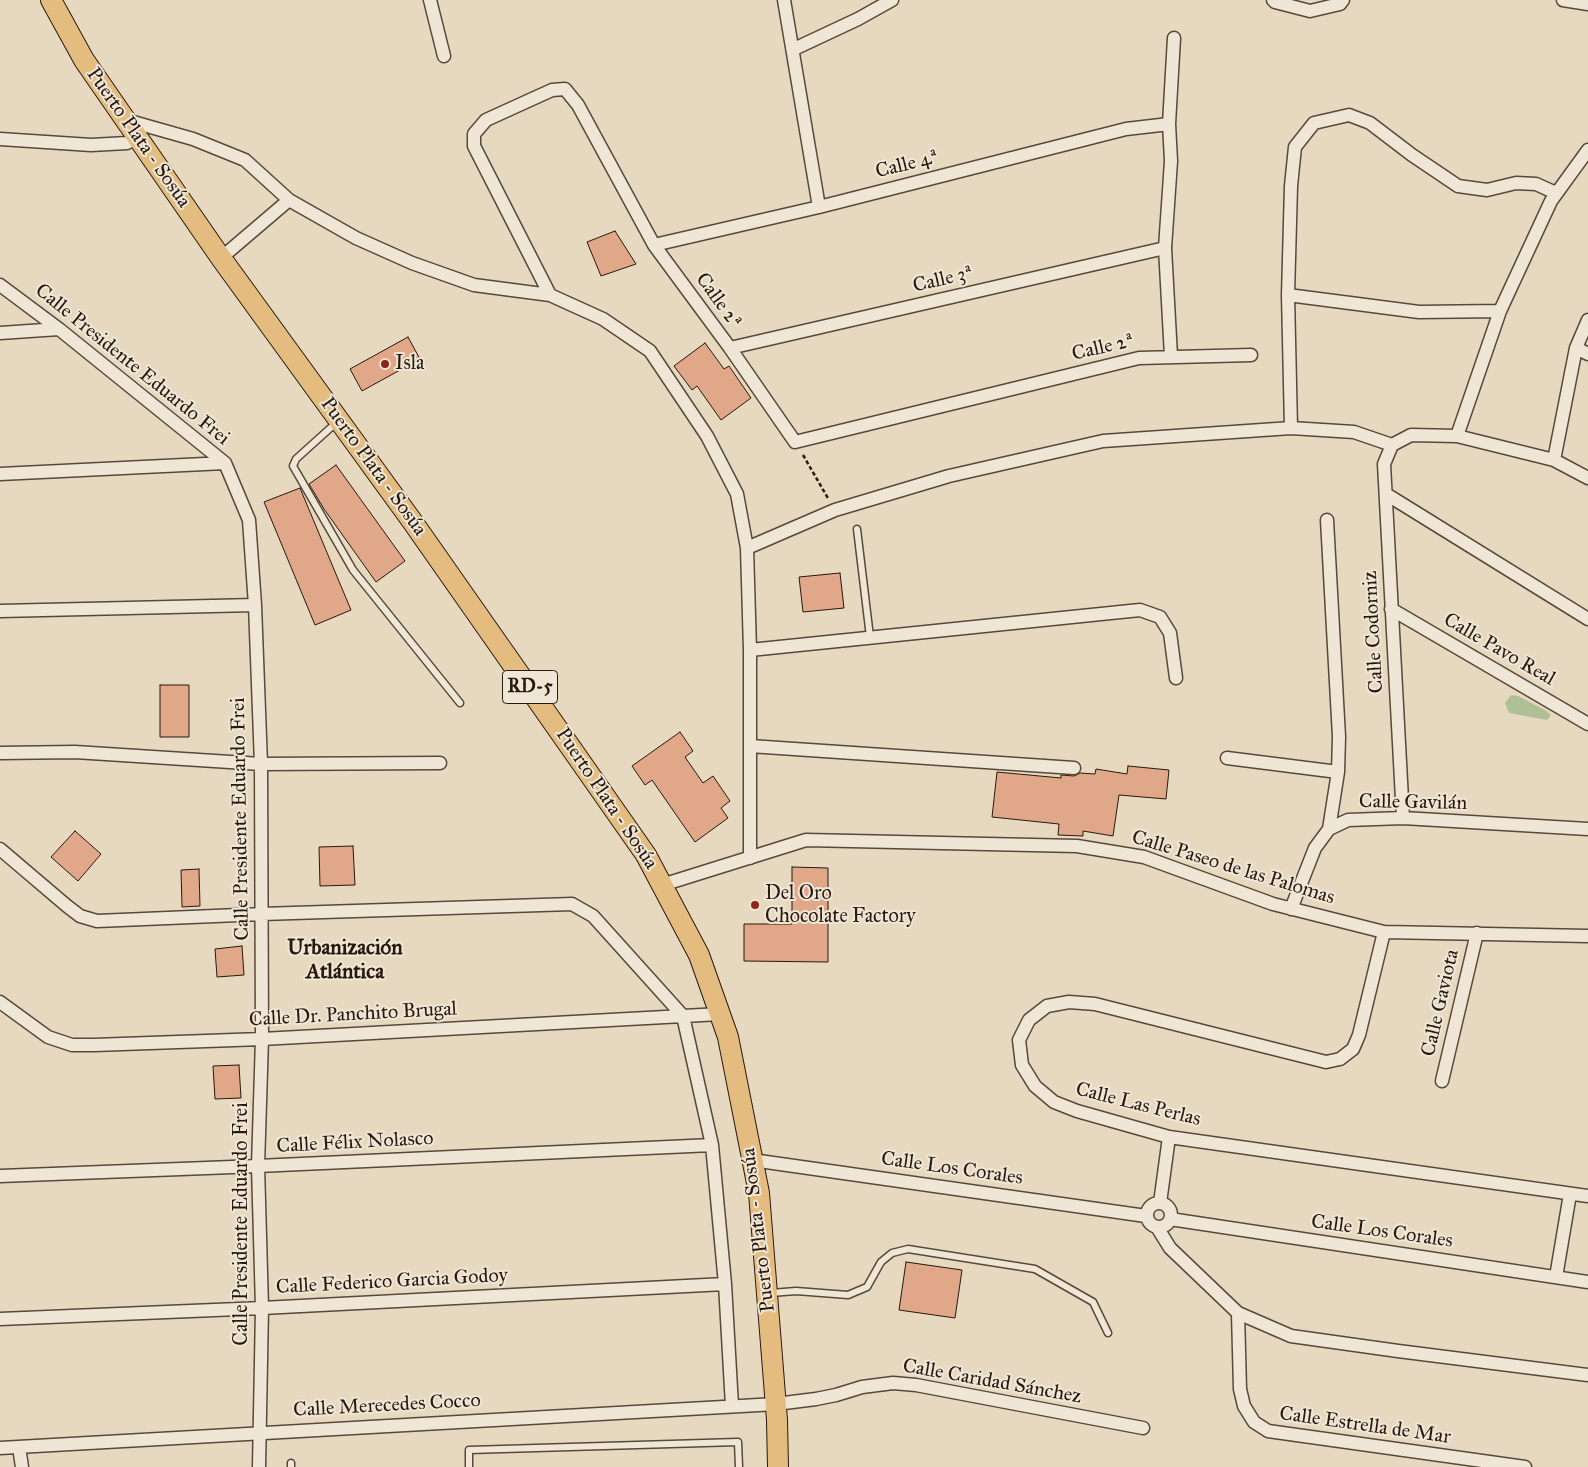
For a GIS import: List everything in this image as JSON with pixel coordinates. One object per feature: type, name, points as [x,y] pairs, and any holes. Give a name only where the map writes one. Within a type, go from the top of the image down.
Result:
[{"type":"main road","name":"Puerto Plata - Sosúa","points":[[51,0],[84,60],[221,258],[587,768],[646,855],[698,955],[728,1037],[759,1193],[776,1404],[778,1467]]},
{"type":"street","points":[[430,0],[444,56]]},
{"type":"street","points":[[784,0],[794,48],[819,207]]},
{"type":"street","points":[[794,48],[858,19],[892,0]]},
{"type":"street","points":[[1274,0],[1275,2],[1310,11],[1340,4],[1343,0]]},
{"type":"street","points":[[1563,0],[1588,4]]},
{"type":"street","points":[[1172,356],[1165,248],[1171,161],[1169,124],[1174,38]]},
{"type":"street","name":"Calle 2ª","points":[[550,295],[474,146],[474,134],[486,120],[552,90],[564,89],[578,105],[654,245],[730,348],[795,442],[1139,358],[1251,355]]},
{"type":"street","points":[[1291,428],[1288,295],[1290,186],[1295,148],[1314,123],[1349,114],[1370,123],[1412,155],[1458,186],[1487,190],[1516,183],[1536,184],[1556,193]]},
{"type":"street","points":[[126,120],[194,139],[245,160],[289,200],[356,238],[412,263],[474,284],[550,295],[603,319],[650,352],[707,436],[737,494],[747,548],[750,650],[750,858]]},
{"type":"street","name":"Calle 4ª","points":[[654,245],[819,207],[1126,129],[1169,124]]},
{"type":"street","points":[[0,139],[91,144],[128,143],[138,138]]},
{"type":"street","points":[[1457,436],[1500,311],[1551,201],[1588,150]]},
{"type":"street","points":[[221,258],[289,200]]},
{"type":"street","name":"Calle 3ª","points":[[730,348],[1165,248]]},
{"type":"street","name":"Calle Presidente Eduardo Frei","points":[[0,285],[59,329],[225,463],[249,520],[255,605],[261,764],[262,1039],[258,1166],[262,1308],[259,1467]]},
{"type":"street","points":[[1288,295],[1419,312],[1500,311]]},
{"type":"street","points":[[1554,460],[1576,348],[1588,320]]},
{"type":"street","points":[[0,333],[59,329]]},
{"type":"street","points":[[1576,348],[1588,354]]},
{"type":"street","points":[[747,548],[834,510],[949,476],[1103,441],[1291,428],[1354,432],[1392,444],[1411,435],[1457,436],[1554,460],[1588,478]]},
{"type":"street","name":"Calle Codorniz","points":[[1392,444],[1384,464],[1404,818]]},
{"type":"street","points":[[0,474],[225,463]]},
{"type":"street","points":[[1386,494],[1588,619]]},
{"type":"street","points":[[1291,909],[1315,848],[1329,829],[1338,772],[1339,736],[1327,520]]},
{"type":"street","points":[[0,612],[255,605]]},
{"type":"street","name":"Calle Pavo Real","points":[[1391,609],[1588,724]]},
{"type":"street","points":[[750,650],[1140,610],[1160,617],[1170,632],[1176,678]]},
{"type":"street","points":[[750,746],[1074,768]]},
{"type":"street","points":[[0,753],[75,752],[261,764],[440,763]]},
{"type":"street","points":[[1227,758],[1338,772]]},
{"type":"street","name":"Calle Gavilán","points":[[1329,829],[1348,820],[1404,818],[1588,829]]},
{"type":"street","name":"Calle Paseo de las Palomas","points":[[662,885],[806,840],[1077,846],[1144,857],[1291,909],[1384,932],[1588,936]]},
{"type":"street","points":[[0,849],[80,916],[97,921],[572,904],[593,916],[683,1016],[712,1145],[725,1284],[732,1406]]},
{"type":"street","name":"Calle Las Perlas","points":[[1384,932],[1359,1036],[1353,1049],[1340,1059],[1326,1062],[1094,1004],[1069,1002],[1047,1006],[1029,1020],[1019,1040],[1022,1065],[1035,1086],[1054,1102],[1077,1111],[1170,1137],[1588,1196]]},
{"type":"street","name":"Calle Gaviota","points":[[1442,1081],[1477,933]]},
{"type":"street","name":"Calle Dr. Panchito Brugal","points":[[0,1002],[48,1037],[72,1045],[262,1039],[720,1014]]},
{"type":"street","points":[[1160,1203],[1170,1137]]},
{"type":"street","name":"Calle Félix Nolasco","points":[[0,1176],[712,1145]]},
{"type":"street","name":"Calle Los Corales","points":[[752,1160],[1146,1216]]},
{"type":"street","points":[[1556,1277],[1570,1194]]},
{"type":"street","points":[[1154,1203],[1160,1203],[1165,1204],[1169,1208],[1170,1219],[1163,1227],[1152,1226],[1146,1216],[1150,1206],[1154,1203]]},
{"type":"street","name":"Calle Los Corales","points":[[1170,1219],[1588,1282]]},
{"type":"street","points":[[1157,1227],[1170,1248],[1238,1313],[1291,1336],[1588,1375]]},
{"type":"street","name":"Calle Federico Garcia Godoy","points":[[0,1319],[262,1308],[725,1284]]},
{"type":"street","name":"Calle Estrella de Mar","points":[[1238,1313],[1240,1389],[1244,1406],[1254,1422],[1268,1431],[1525,1467]]},
{"type":"street","name":"Calle Caridad Sánchez","points":[[776,1404],[816,1399],[862,1387],[893,1383],[916,1385],[1143,1428]]},
{"type":"street","name":"Calle Merecedes Cocco","points":[[0,1448],[776,1404]]},
{"type":"street","points":[[19,1447],[22,1467]]},
{"type":"lane","points":[[339,420],[296,459],[292,466],[353,570],[460,703]]},
{"type":"lane","points":[[857,529],[870,637]]},
{"type":"lane","points":[[767,1294],[796,1291],[848,1294],[867,1287],[882,1262],[892,1253],[908,1249],[1035,1269],[1093,1302],[1108,1333]]},
{"type":"lane","points":[[469,1467],[469,1450],[738,1442],[739,1467]]},
{"type":"path","points":[[795,442],[834,510]]},
{"type":"green space","points":[[1511,695],[1518,696],[1551,715],[1547,720],[1509,713],[1505,703]]},
{"type":"building","points":[[615,231],[636,264],[601,276],[587,242]]},
{"type":"building","name":"Isla","points":[[408,337],[420,359],[362,391],[350,369]]},
{"type":"building","points":[[705,343],[724,369],[729,366],[751,398],[721,420],[697,386],[692,390],[674,366]]},
{"type":"building","points":[[336,465],[405,561],[376,582],[324,509],[309,484]]},
{"type":"building","points":[[300,488],[351,610],[315,625],[264,502]]},
{"type":"building","points":[[840,573],[844,608],[803,612],[799,577]]},
{"type":"building","points":[[160,685],[189,685],[189,737],[160,737]]},
{"type":"building","points":[[680,732],[693,751],[685,757],[703,783],[713,776],[730,801],[721,808],[728,818],[695,842],[652,780],[645,785],[632,766]]},
{"type":"building","points":[[1128,766],[1169,770],[1166,799],[1119,795],[1113,836],[1083,831],[1083,836],[1058,835],[1059,824],[992,817],[997,772],[1061,778],[1061,775],[1095,774],[1096,769],[1127,774]]},
{"type":"building","points":[[75,831],[101,854],[78,881],[51,857]]},
{"type":"building","points":[[353,846],[355,885],[320,886],[319,847]]},
{"type":"building","points":[[792,867],[828,868],[828,962],[744,961],[744,924],[792,924]]},
{"type":"building","points":[[199,869],[200,906],[182,907],[181,870]]},
{"type":"building","points":[[242,946],[244,975],[217,977],[215,949]]},
{"type":"building","points":[[239,1065],[241,1098],[215,1099],[213,1066]]},
{"type":"building","points":[[906,1262],[962,1270],[955,1318],[899,1310]]},
{"type":"place","name":"Isla","points":[[385,364]]},
{"type":"place","name":"Del Oro Chocolate Factory","points":[[755,905]]},
{"type":"district","name":"Urbanización Atlántica","points":[[345,961]]}]
